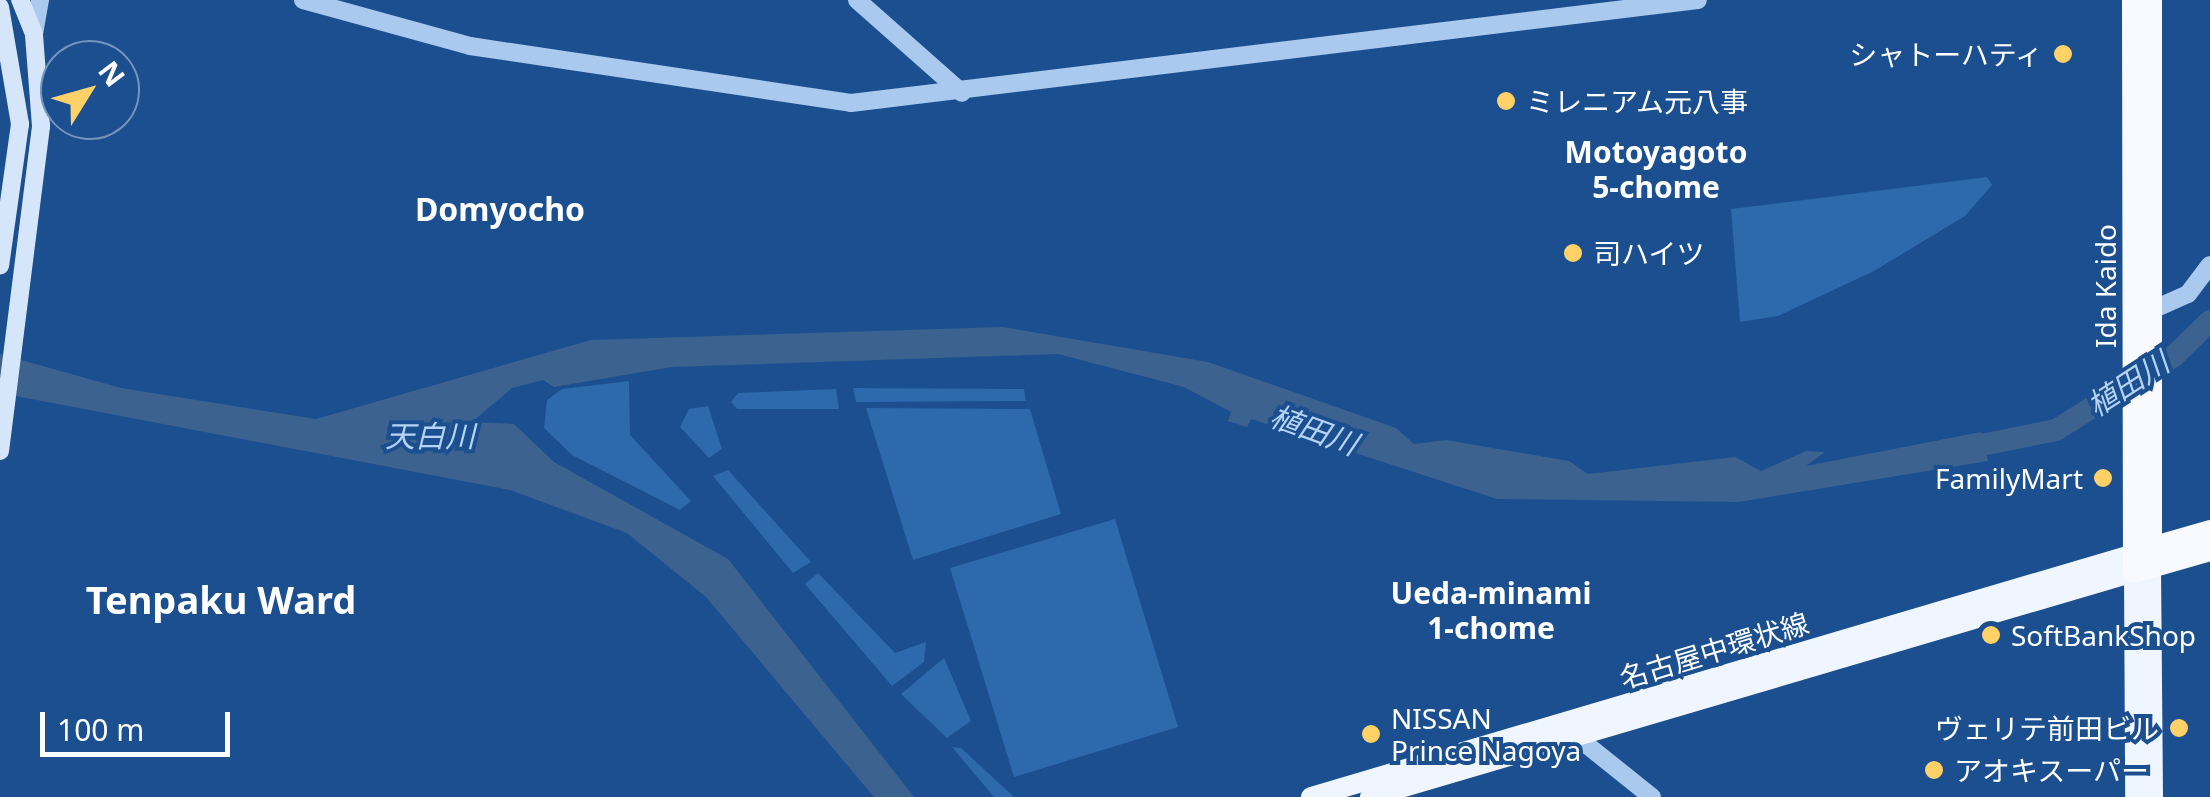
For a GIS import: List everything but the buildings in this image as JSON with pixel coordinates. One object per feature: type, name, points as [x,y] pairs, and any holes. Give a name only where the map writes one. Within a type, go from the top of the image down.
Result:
[{"type":"highway","name":"Ida Kaido","points":[[2133,0],[2146,325]]},
{"type":"highway","name":"Ida Kaido","points":[[2142,560],[2151,0]]},
{"type":"highway","points":[[2142,560],[2210,531]]},
{"type":"highway","points":[[2142,560],[2210,550]]},
{"type":"main road","points":[[1,444],[41,126],[34,34],[20,0]]},
{"type":"main road","points":[[0,7],[20,124],[0,266]]},
{"type":"main road","points":[[2135,797],[2142,560]]},
{"type":"main road","points":[[2142,560],[2153,797]]},
{"type":"main road","name":"名古屋中環状線","points":[[1370,797],[1577,737],[2142,560]]},
{"type":"main road","name":"名古屋中環状線","points":[[1311,797],[2142,560]]},
{"type":"street","points":[[34,34],[40,0]]},
{"type":"street","points":[[303,0],[470,46],[775,97],[851,103],[962,93],[1698,0]]},
{"type":"street","points":[[858,0],[962,93]]},
{"type":"street","points":[[2146,325],[2188,294],[2210,265]]},
{"type":"street","points":[[1577,737],[1652,797]]},
{"type":"shaded area","points":[[1987,177],[1992,185],[1965,216],[1874,271],[1778,316],[1740,322],[1731,209]]},
{"type":"shaded area","points":[[629,381],[630,435],[691,501],[680,510],[572,455],[544,428],[547,400],[562,389]]},
{"type":"shaded area","points":[[853,388],[1024,389],[1026,401],[856,402]]},
{"type":"shaded area","points":[[836,389],[839,409],[737,409],[731,402],[738,393]]},
{"type":"shaded area","points":[[708,406],[722,449],[709,458],[680,427],[689,409]]},
{"type":"shaded area","points":[[866,408],[1030,409],[1061,514],[913,560]]},
{"type":"shaded area","points":[[728,470],[811,562],[793,573],[713,476]]},
{"type":"shaded area","points":[[1115,519],[1178,727],[1014,777],[950,568]]},
{"type":"shaded area","points":[[818,573],[895,653],[926,642],[924,662],[892,686],[805,584]]},
{"type":"shaded area","points":[[944,658],[971,721],[947,738],[901,694]]},
{"type":"shaded area","points":[[952,747],[961,748],[1014,797],[994,797]]},
{"type":"water","name":"天白川","points":[[1003,327],[1208,362],[1396,428],[1414,444],[1446,440],[1569,461],[1588,474],[1735,457],[1761,471],[1806,451],[1825,452],[1806,466],[1981,432],[1988,461],[1739,502],[1497,499],[1251,419],[1247,427],[1228,421],[1231,412],[1184,387],[1058,354],[672,367],[554,387],[543,380],[512,388],[472,422],[514,424],[554,462],[728,559],[914,797],[874,797],[706,597],[627,533],[510,490],[0,393],[0,354],[121,388],[316,419],[591,340]]},
{"type":"waterway","name":"植田川","points":[[1956,450],[2056,430],[2174,356],[2210,321]]},
{"type":"place","name":"シャトーハティ","points":[[2063,54]]},
{"type":"place","name":"ミレニアム元八事","points":[[1506,101]]},
{"type":"place","name":"司ハイツ","points":[[1573,253]]},
{"type":"place","name":"FamilyMart","points":[[2103,478]]},
{"type":"place","name":"SoftBankShop","points":[[1991,635]]},
{"type":"place","name":"ヴェリテ前田ビル","points":[[2179,728]]},
{"type":"place","name":"NISSAN Prince Nagoya","points":[[1371,734]]},
{"type":"place","name":"アオキスーパー","points":[[1934,770]]},
{"type":"district","name":"Motoyagoto 5-chome","points":[[1656,169]]},
{"type":"district","name":"Domyocho","points":[[500,209]]},
{"type":"district","name":"Tenpaku Ward","points":[[221,600]]},
{"type":"district","name":"Ueda-minami 1-chome","points":[[1491,610]]}]
